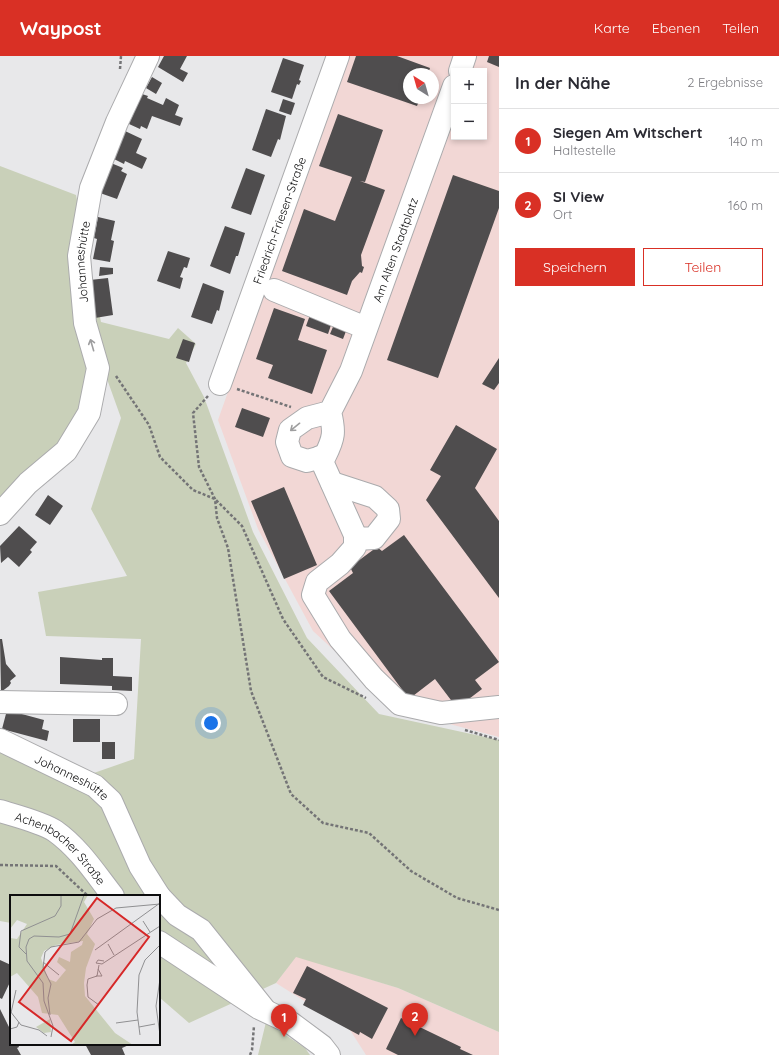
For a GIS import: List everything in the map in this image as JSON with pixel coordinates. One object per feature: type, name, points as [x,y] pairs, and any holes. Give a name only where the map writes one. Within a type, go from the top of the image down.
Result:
[{"type":"street","name":"Johanneshütte","points":[[0,514],[28,483],[66,451],[89,413],[98,368],[85,323],[79,256],[92,188],[117,122],[148,56]]},
{"type":"street","name":"Friedrich-Friesen-Straße","points":[[220,384],[338,56]]},
{"type":"street","points":[[461,68],[465,56]]},
{"type":"street","name":"Am Alten Stadtplatz","points":[[323,414],[351,371],[451,94]]},
{"type":"street","points":[[274,290],[366,328]]},
{"type":"street","points":[[323,414],[334,426],[333,440],[325,456],[320,457],[307,461],[292,456],[288,442],[290,430],[307,418],[323,414]]},
{"type":"street","points":[[320,457],[348,516],[355,539],[355,547],[340,564],[317,582],[313,595],[340,639],[374,679],[400,704],[441,713],[499,706]]},
{"type":"street","points":[[332,483],[375,497],[388,509],[389,519],[374,538],[355,539]]},
{"type":"street","points":[[0,702],[116,704]]},
{"type":"street","name":"Johanneshütte","points":[[0,740],[95,786],[111,801],[140,866],[158,895]]},
{"type":"street","name":"Achenbacher Straße","points":[[0,811],[23,818],[54,831],[80,853],[111,895]]},
{"type":"street","name":"Johanneshütte","points":[[160,897],[177,915],[201,930],[264,1011]]},
{"type":"street","points":[[160,943],[264,1011],[291,1023],[322,1046],[329,1055]]},
{"type":"path","points":[[98,368],[111,370],[124,388],[149,424],[160,457],[193,490],[215,499]]},
{"type":"path","points":[[323,414],[220,384],[193,412],[199,467],[215,499],[242,526],[283,619],[324,677],[373,701]]},
{"type":"path","points":[[215,499],[217,518],[228,548],[251,691],[291,794],[323,824],[369,833],[411,871],[457,898],[499,910]]},
{"type":"path","points":[[461,730],[499,740]]},
{"type":"path","points":[[0,865],[56,866],[87,895]]},
{"type":"path","points":[[250,1055],[252,1050],[254,1022],[264,1011]]},
{"type":"shaded area","points":[[347,56],[499,56],[499,737],[442,722],[385,697],[313,631],[258,529],[218,420]]},
{"type":"shaded area","points":[[296,956],[398,988],[499,1032],[499,1055],[366,1055],[350,1030],[276,983]]},
{"type":"green space","points":[[0,166],[76,195],[101,322],[169,339],[178,328],[196,344],[186,363],[204,397],[253,532],[307,638],[379,714],[499,740],[499,1032],[398,988],[296,957],[276,983],[189,1023],[160,998],[160,895],[10,895],[10,923],[0,921],[0,746],[68,782],[134,759],[141,639],[46,636],[38,592],[127,576],[91,509],[121,418],[107,379],[70,435],[0,498]]},
{"type":"green space","points":[[266,1022],[305,1048],[310,1055],[258,1055]]},
{"type":"building","points":[[164,56],[187,56],[180,69],[188,73],[183,82],[158,67]]},
{"type":"building","points":[[356,56],[397,56],[430,68],[403,68],[403,101],[347,82]]},
{"type":"building","points":[[489,56],[499,56],[499,67],[487,62]]},
{"type":"building","points":[[283,58],[304,65],[299,80],[301,81],[299,85],[297,84],[292,99],[271,92]]},
{"type":"building","points":[[152,77],[162,83],[156,94],[146,88]]},
{"type":"building","points":[[142,94],[148,96],[147,98],[163,105],[166,98],[179,105],[175,115],[183,118],[180,126],[152,116],[147,129],[141,126],[140,129],[129,124]]},
{"type":"building","points":[[283,99],[295,103],[291,115],[279,111]]},
{"type":"building","points":[[266,109],[286,116],[280,140],[278,139],[271,157],[252,150]]},
{"type":"building","points":[[338,114],[383,130],[365,182],[360,181],[385,190],[361,255],[362,266],[364,267],[362,273],[360,272],[352,281],[347,295],[282,271],[304,209],[335,221],[352,177],[319,166]]},
{"type":"building","points":[[125,131],[142,139],[136,153],[147,158],[142,169],[125,161],[124,164],[114,159]]},
{"type":"building","points":[[111,163],[123,168],[121,171],[127,174],[117,199],[100,193]]},
{"type":"building","points":[[246,168],[265,175],[251,215],[231,208]]},
{"type":"building","points":[[453,175],[499,191],[499,208],[438,378],[387,360]]},
{"type":"building","points":[[98,217],[115,221],[111,240],[114,241],[110,262],[93,259],[97,239],[94,238]]},
{"type":"building","points":[[225,226],[245,233],[238,256],[236,256],[230,274],[210,266]]},
{"type":"building","points":[[168,251],[190,258],[187,268],[184,267],[180,277],[183,278],[180,289],[157,281]]},
{"type":"building","points":[[100,267],[113,268],[113,274],[99,276]]},
{"type":"building","points":[[108,278],[113,315],[95,318],[90,280]]},
{"type":"building","points":[[203,283],[224,291],[219,311],[217,310],[212,324],[191,317]]},
{"type":"building","points":[[274,308],[305,319],[298,340],[327,350],[312,394],[268,378],[273,365],[256,359]]},
{"type":"building","points":[[310,315],[332,322],[328,334],[306,326]]},
{"type":"building","points":[[335,322],[348,326],[343,339],[330,334]]},
{"type":"building","points":[[183,339],[195,343],[189,362],[176,358]]},
{"type":"building","points":[[499,358],[499,383],[494,390],[482,384]]},
{"type":"building","points":[[242,408],[270,418],[263,437],[235,427]]},
{"type":"building","points":[[456,425],[497,449],[475,488],[499,521],[499,598],[426,500],[441,476],[430,470]]},
{"type":"building","points":[[284,487],[317,565],[284,579],[251,501]]},
{"type":"building","points":[[48,495],[63,506],[50,525],[35,515]]},
{"type":"building","points":[[19,526],[37,542],[30,550],[32,552],[19,567],[8,557],[1,563],[0,546]]},
{"type":"building","points":[[404,535],[499,662],[475,680],[482,689],[457,708],[435,679],[409,699],[329,591],[353,573],[350,567],[377,547],[382,551]]},
{"type":"building","points":[[0,639],[2,639],[6,664],[16,676],[10,681],[11,683],[9,686],[1,692]]},
{"type":"building","points":[[60,657],[102,660],[102,658],[113,658],[113,676],[132,677],[132,691],[112,690],[112,686],[60,684]]},
{"type":"building","points":[[7,710],[44,720],[42,729],[49,731],[47,741],[2,729]]},
{"type":"building","points":[[73,719],[100,719],[100,742],[73,742]]},
{"type":"building","points":[[102,742],[115,742],[115,759],[102,759]]},
{"type":"building","points":[[0,960],[10,965],[10,982],[2,999],[0,998]]},
{"type":"building","points":[[307,966],[388,1008],[372,1039],[360,1032],[359,1035],[303,1005],[306,999],[293,993]]},
{"type":"building","points":[[0,1009],[10,1029],[10,1045],[18,1045],[19,1047],[17,1048],[21,1055],[0,1055]]},
{"type":"building","points":[[401,1018],[461,1047],[460,1049],[473,1055],[398,1055],[386,1049]]},
{"type":"building","points":[[86,1045],[129,1045],[122,1048],[125,1055],[91,1055]]},
{"type":"place","name":"SI View","points":[[415,1036]]},
{"type":"place","name":"Siegen Am Witschert","points":[[284,1037]]}]
